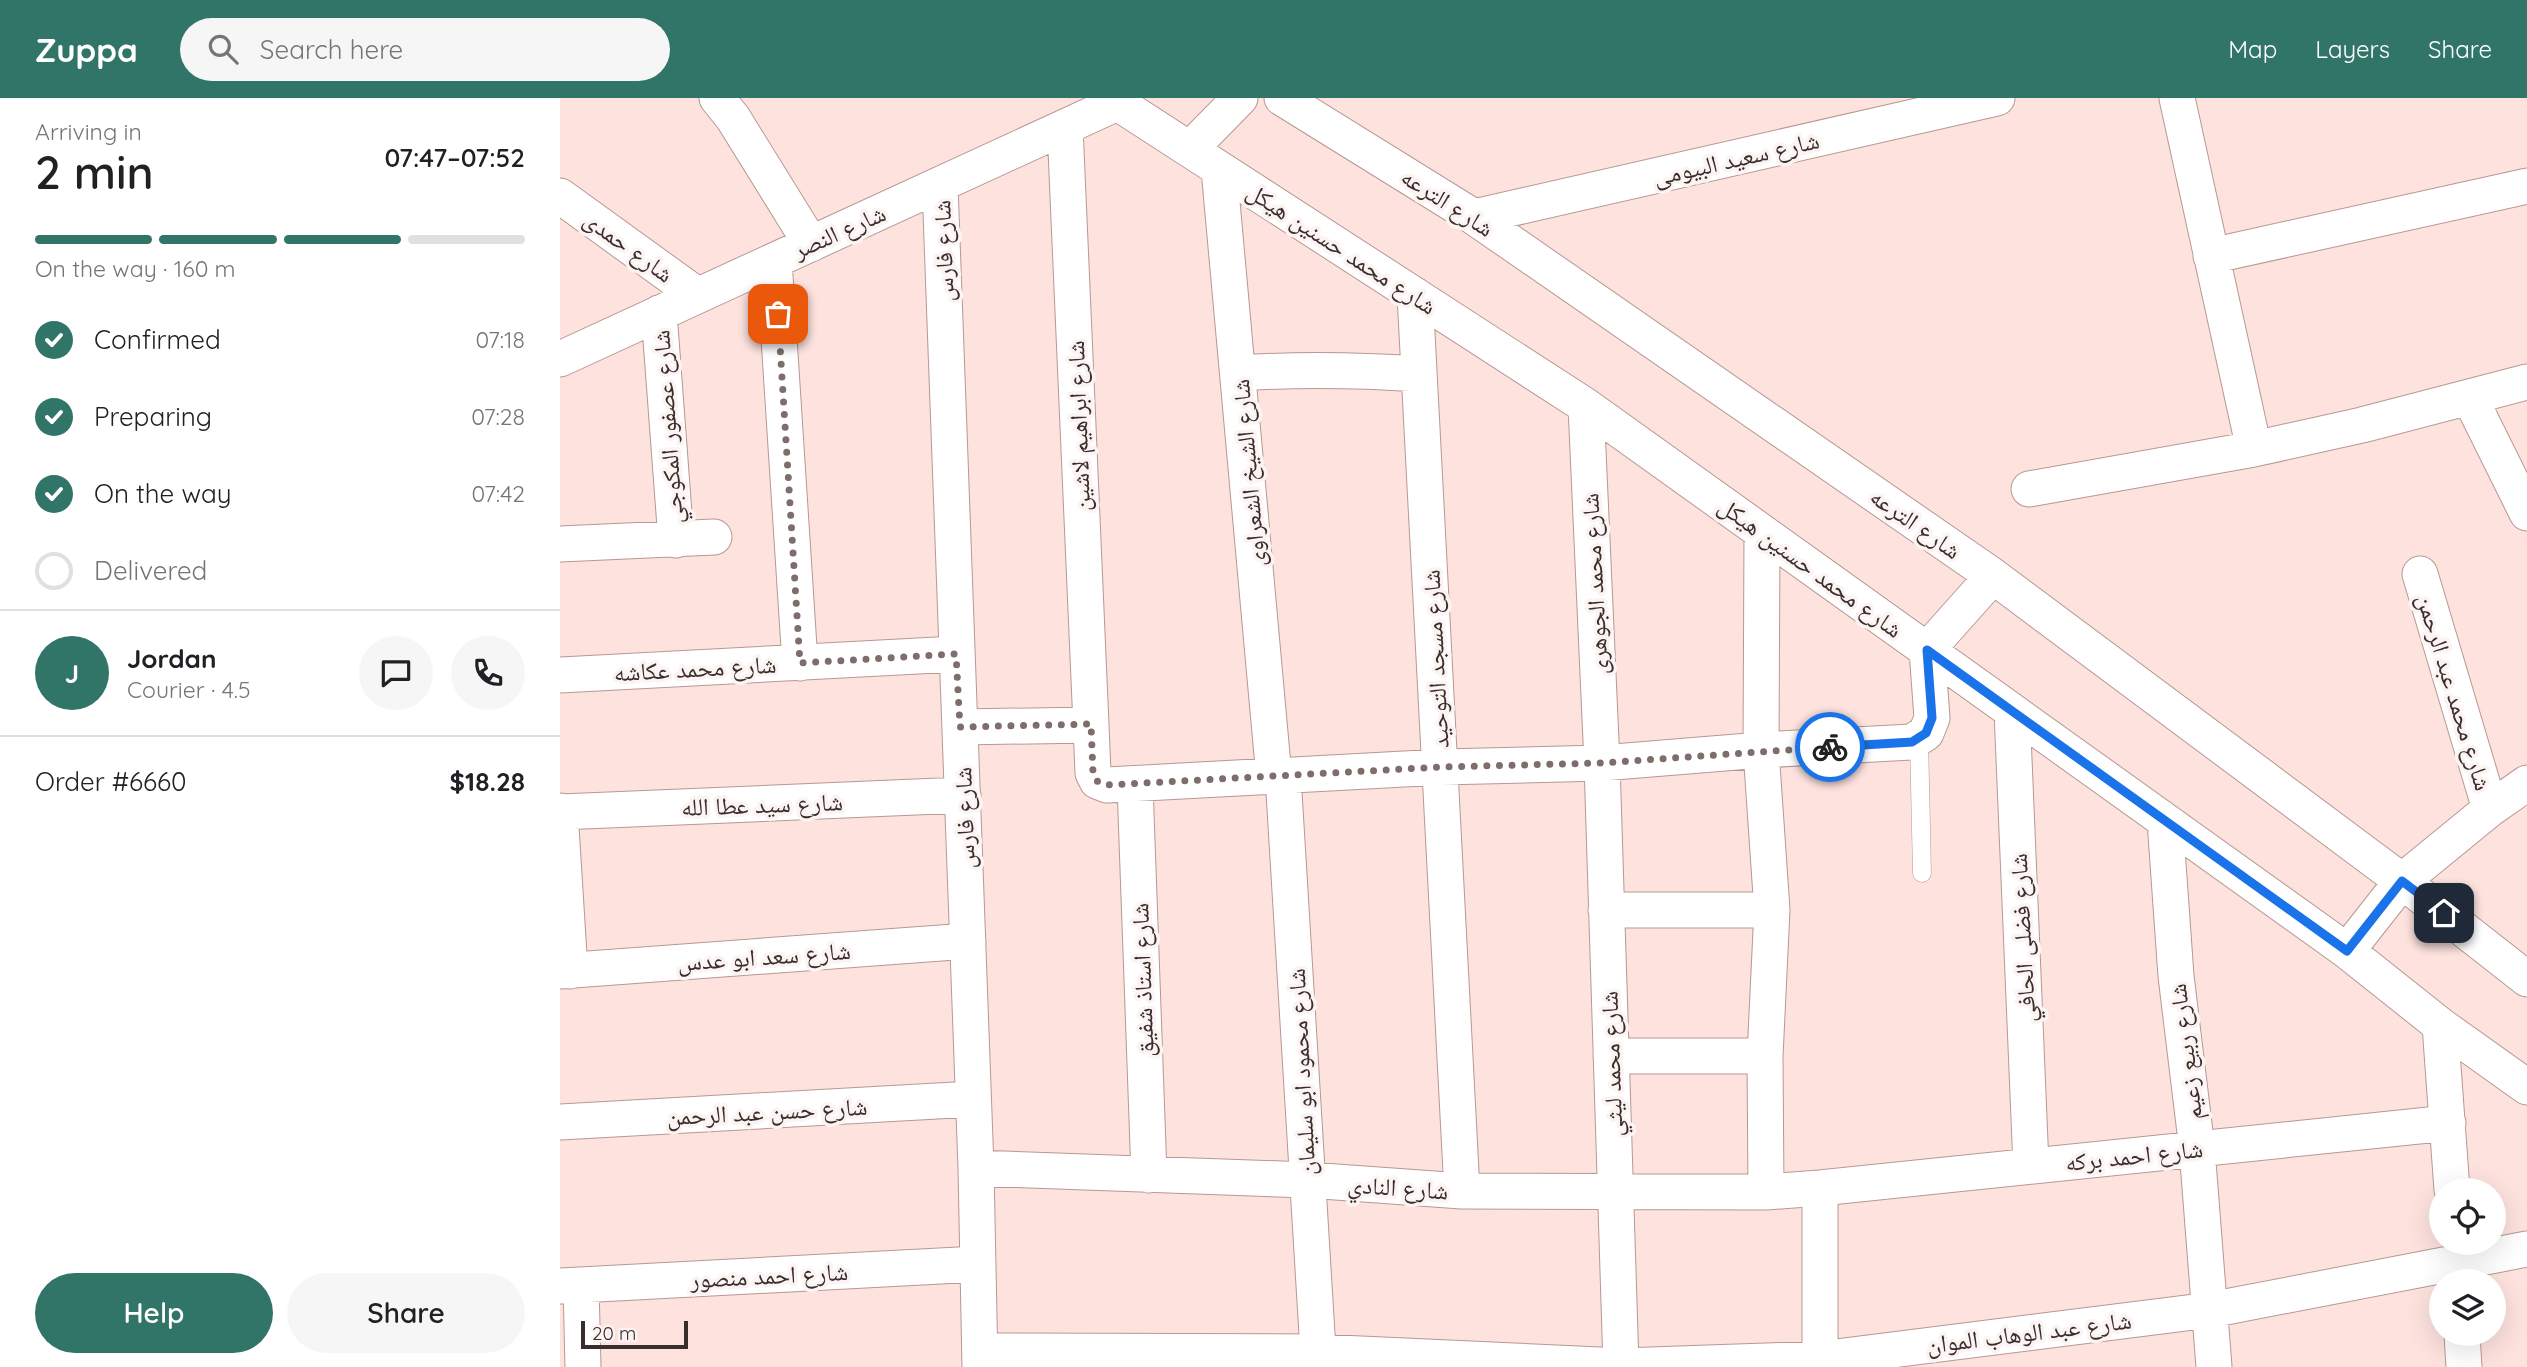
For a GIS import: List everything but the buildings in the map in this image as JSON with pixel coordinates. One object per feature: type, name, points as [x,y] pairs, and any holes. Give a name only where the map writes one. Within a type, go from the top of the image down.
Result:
[{"type":"street","points":[[717,98],[733,118],[811,244]]},
{"type":"street","points":[[1190,149],[1240,98]]},
{"type":"street","name":"شارع الترعه","points":[[1282,98],[1474,217],[1993,576],[2402,881],[2527,979]]},
{"type":"street","name":"شارع سعيد البيومى","points":[[1474,217],[1997,98]]},
{"type":"street","points":[[2177,98],[2254,449]]},
{"type":"street","name":"شارع النصر","points":[[560,359],[1065,127],[1114,100]]},
{"type":"street","name":"شارع محمد حسنين هيكل","points":[[1114,100],[1586,406],[2347,951],[2440,1025],[2527,1087]]},
{"type":"street","name":"شارع ابراهيم لاشين","points":[[1065,127],[1093,773],[1097,781],[1107,785],[1135,785]]},
{"type":"street","name":"شارع الشيخ الشعراوى","points":[[1219,169],[1279,777]]},
{"type":"street","name":"شارع فارس","points":[[940,185],[974,1099],[980,1359]]},
{"type":"street","points":[[2211,256],[2527,186]]},
{"type":"street","name":"شارع حمدى","points":[[560,196],[697,295]]},
{"type":"street","points":[[774,261],[800,663]]},
{"type":"street","name":"شارع مسجد التوحيد","points":[[1415,295],[1462,1191]]},
{"type":"street","name":"شارع عصفور المكوجي","points":[[659,313],[676,540]]},
{"type":"street","points":[[1239,373],[1311,369],[1419,374]]},
{"type":"street","points":[[2029,489],[2254,449],[2527,382]]},
{"type":"street","points":[[2470,398],[2527,513]]},
{"type":"street","name":"شارع محمد الجوهرى","points":[[1586,406],[1602,763]]},
{"type":"street","points":[[1762,533],[1761,750],[1772,910],[1765,1056],[1766,1192]]},
{"type":"street","name":"شارع عصفور المكوجي","points":[[560,544],[715,537]]},
{"type":"street","name":"شارع محمد عبد الرحمن","points":[[2420,574],[2490,809]]},
{"type":"street","points":[[1135,785],[1441,767],[1602,763],[1761,750],[1912,742],[1919,739],[1930,726],[1932,718],[1927,650],[1993,576]]},
{"type":"street","name":"شارع محمد عكاشه","points":[[560,675],[956,654]]},
{"type":"street","name":"شارع فضلى الحافي","points":[[2011,711],[2031,1166]]},
{"type":"street","points":[[960,727],[1091,724]]},
{"type":"street","name":"شارع محمد ليثي","points":[[1602,763],[1621,1366]]},
{"type":"street","name":"شارع محمود ابو سليمان","points":[[1279,777],[1318,1359]]},
{"type":"street","points":[[2347,951],[2402,881],[2490,809],[2527,783]]},
{"type":"street","name":"شارع استاذ شفيق","points":[[1135,785],[1149,1175]]},
{"type":"street","name":"شارع سيد عطا الله","points":[[560,811],[963,795]]},
{"type":"street","points":[[560,811],[565,971]]},
{"type":"street","name":"شارع ربيع زعيم","points":[[2165,821],[2176,976],[2197,1149],[2214,1367]]},
{"type":"street","points":[[1606,910],[1772,910]]},
{"type":"street","name":"شارع سعد ابو عدس","points":[[565,971],[968,942]]},
{"type":"street","points":[[2440,1025],[2451,1178]]},
{"type":"street","points":[[1611,1056],[1765,1056]]},
{"type":"street","name":"شارع حسن عبد الرحمن","points":[[560,1122],[974,1099]]},
{"type":"street","name":"شارع احمد بركه","points":[[1820,1188],[2448,1123]]},
{"type":"street","name":"شارع النادي","points":[[976,1168],[1308,1180],[1462,1191],[1766,1192],[1820,1188]]},
{"type":"street","points":[[1820,1188],[1820,1363]]},
{"type":"street","name":"شارع عبد الوهاب الموان","points":[[980,1359],[1318,1359],[1621,1366],[1820,1363],[2210,1310],[2527,1249]]},
{"type":"street","name":"شارع احمد منصور","points":[[570,1285],[978,1264]]},
{"type":"street","points":[[570,1285],[583,1367]]},
{"type":"street","points":[[2463,1346],[2465,1367]]},
{"type":"lane","points":[[1919,739],[1922,873]]},
{"type":"way so far","points":[[778,314],[800,663],[956,654],[960,727],[1091,724],[1093,773],[1097,781],[1107,785],[1441,767],[1602,763],[1830,747]]},
{"type":"route","points":[[1830,747],[1912,742],[1926,733],[1932,718],[1927,650],[2347,951],[2402,881],[2444,913]]}]
